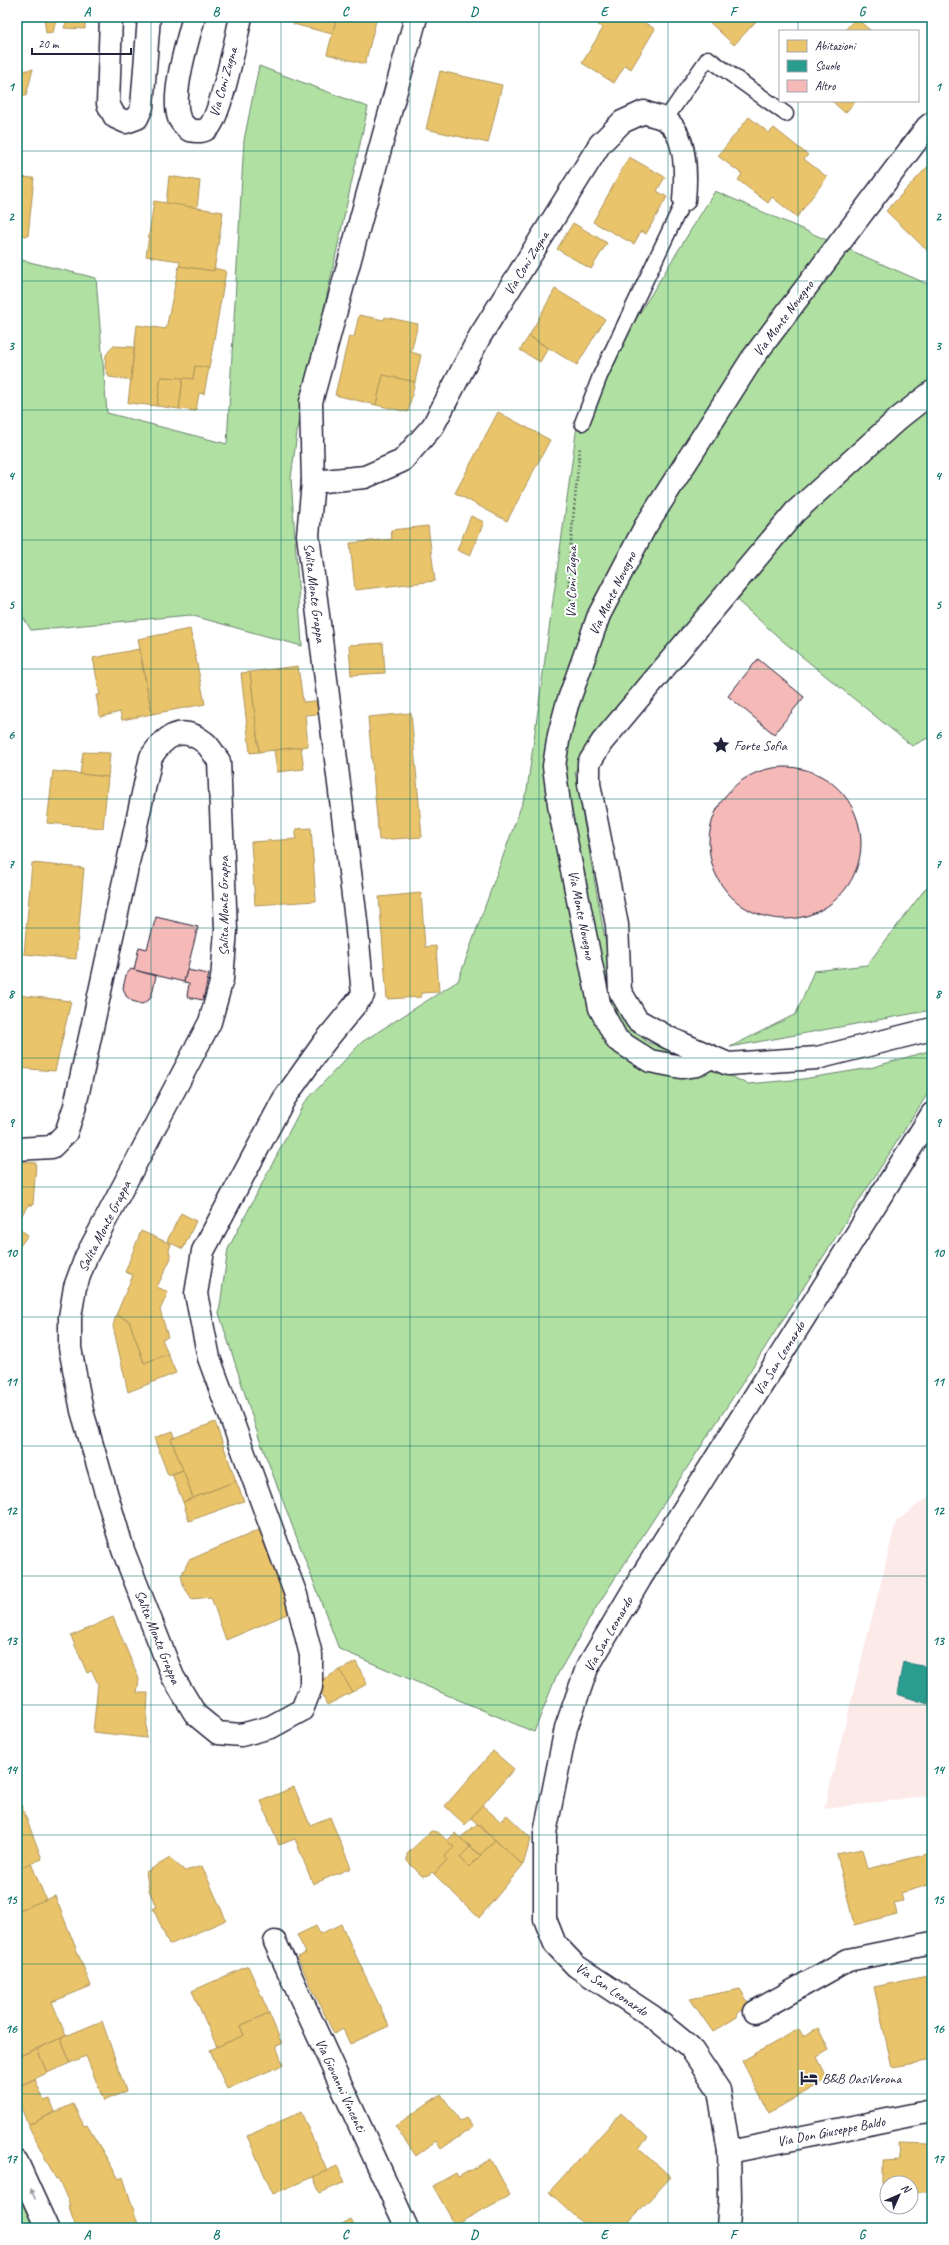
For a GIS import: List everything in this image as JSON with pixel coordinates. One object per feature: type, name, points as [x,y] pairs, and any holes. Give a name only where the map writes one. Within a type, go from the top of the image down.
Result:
[{"type":"street","points":[[112,17],[108,104],[115,118],[126,122],[137,118],[142,107],[149,17]]},
{"type":"street","name":"Via Coni Zugna","points":[[194,17],[183,58],[177,104],[179,120],[189,130],[200,132],[209,127],[218,109],[241,17]]},
{"type":"street","points":[[313,482],[311,402],[416,17]]},
{"type":"street","name":"Via Coni Zugna","points":[[313,482],[365,477],[402,462],[434,426],[480,336],[600,144],[622,122],[644,112],[665,120]]},
{"type":"street","points":[[665,120],[677,134],[686,167],[684,200]]},
{"type":"street","name":"Via Monte Novegno","points":[[711,1057],[697,1065],[681,1067],[650,1062],[617,1040],[600,1008],[560,811],[554,766],[559,735],[567,706],[599,615],[645,527],[752,359],[922,133],[932,123]]},
{"type":"street","name":"Via Monte Novegno","points":[[932,392],[899,418],[795,512],[602,742],[589,763],[589,784],[617,925],[620,991],[637,1020],[669,1038],[728,1064],[817,1058],[932,1029]]},
{"type":"street","name":"Salita Monte Grappa","points":[[17,1149],[52,1147],[66,1132],[75,1106],[150,757],[161,742],[173,734],[191,734],[204,742],[219,761],[226,930],[222,979],[210,1022],[86,1257],[75,1287],[70,1317],[70,1348],[82,1410],[123,1550],[173,1677],[196,1715],[218,1733],[241,1735],[271,1727],[302,1710],[311,1688],[311,1655],[296,1595],[209,1358],[196,1294],[203,1251],[284,1098],[324,1044],[363,996],[355,912],[308,535],[313,482]]},
{"type":"street","name":"Via San Leonardo","points":[[728,2228],[730,2198],[729,2152],[719,2090],[690,2047],[653,2017],[576,1966],[555,1944],[545,1919],[545,1833],[566,1728],[587,1668],[640,1579],[932,1114]]},
{"type":"street","name":"Via Giovanni Vincenti","points":[[275,1942],[406,2228]]},
{"type":"street","points":[[755,2012],[848,1960],[932,1943]]},
{"type":"street","name":"Via Don Giuseppe Baldo","points":[[729,2152],[932,2111]]},
{"type":"street","points":[[17,2162],[46,2228]]},
{"type":"lane","points":[[665,120],[708,58],[786,114]]},
{"type":"lane","points":[[582,423],[600,376],[684,200]]},
{"type":"path","name":"Via Coni Zugna","points":[[572,609],[568,572],[582,423]]},
{"type":"shaded area","points":[[932,1494],[932,1795],[824,1809],[896,1522]]},
{"type":"green space","points":[[259,66],[368,107],[297,433],[291,478],[302,646],[190,615],[31,630],[17,607],[17,259],[96,278],[107,413],[227,444],[244,140]]},
{"type":"green space","points":[[715,191],[932,286],[932,736],[912,746],[784,642],[722,587],[590,738],[575,772],[617,1006],[626,1023],[647,1042],[690,1058],[748,1084],[803,1079],[870,1068],[932,1050],[932,1087],[597,1606],[556,1677],[534,1732],[339,1649],[259,1438],[219,1313],[228,1249],[304,1103],[362,1042],[458,981],[527,790],[579,411]]},
{"type":"green space","points":[[932,880],[932,1010],[730,1047],[796,1014],[814,971],[867,965]]},
{"type":"green space","points":[[17,2192],[34,2228],[17,2228]]},
{"type":"building: Abitazioni","points":[[44,17],[57,17],[53,32],[46,33]]},
{"type":"building: Abitazioni","points":[[68,17],[85,17],[85,29],[64,28]]},
{"type":"building: Abitazioni","points":[[295,17],[337,17],[332,34],[293,24]]},
{"type":"building: Abitazioni","points":[[337,17],[377,17],[365,64],[327,54]]},
{"type":"building: Abitazioni","points":[[603,17],[635,17],[655,29],[631,69],[625,65],[614,83],[582,63],[603,28],[598,25]]},
{"type":"building: Abitazioni","points":[[704,17],[760,17],[734,45]]},
{"type":"building: Abitazioni","points":[[856,18],[870,30],[845,30]]},
{"type":"building: Abitazioni","points":[[33,69],[26,96],[17,95],[17,72]]},
{"type":"building: Abitazioni","points":[[440,71],[502,85],[488,143],[426,129]]},
{"type":"building: Abitazioni","points":[[833,102],[855,102],[845,113]]},
{"type":"building: Abitazioni","points":[[749,117],[769,133],[774,128],[808,155],[804,159],[827,177],[797,217],[772,197],[768,203],[738,180],[742,174],[718,156]]},
{"type":"building: Abitazioni","points":[[629,157],[665,177],[657,191],[667,197],[646,234],[641,231],[634,244],[593,222]]},
{"type":"building: Abitazioni","points":[[932,162],[932,255],[886,211]]},
{"type":"building: Abitazioni","points":[[169,176],[200,181],[197,208],[166,204]]},
{"type":"building: Abitazioni","points":[[17,177],[34,178],[28,236],[17,235]]},
{"type":"building: Abitazioni","points":[[154,201],[223,212],[214,271],[179,266],[180,261],[146,256]]},
{"type":"building: Abitazioni","points":[[573,223],[607,243],[591,269],[557,249]]},
{"type":"building: Abitazioni","points":[[179,266],[214,271],[214,268],[226,271],[209,368],[195,366],[193,379],[161,377],[157,406],[128,403],[137,325],[166,329]]},
{"type":"building: Abitazioni","points":[[555,289],[605,319],[577,365],[529,336]]},
{"type":"building: Abitazioni","points":[[359,315],[384,320],[385,317],[418,324],[411,352],[421,355],[415,382],[383,375],[376,405],[335,395],[349,336],[354,337]]},
{"type":"building: Abitazioni","points":[[529,336],[548,348],[540,362],[520,350]]},
{"type":"building: Abitazioni","points":[[113,346],[134,347],[131,380],[109,377],[105,368],[106,355]]},
{"type":"building: Abitazioni","points":[[195,366],[209,368],[204,394],[199,393],[196,411],[179,409],[183,378],[193,379]]},
{"type":"building: Abitazioni","points":[[383,375],[415,382],[408,412],[376,405]]},
{"type":"building: Abitazioni","points":[[161,377],[183,378],[179,409],[157,406]]},
{"type":"building: Abitazioni","points":[[498,412],[550,440],[507,521],[455,493]]},
{"type":"building: Abitazioni","points":[[471,516],[484,522],[470,556],[457,550]]},
{"type":"building: Abitazioni","points":[[428,526],[435,581],[355,590],[350,543],[392,539],[391,530]]},
{"type":"building: Abitazioni","points":[[190,629],[205,704],[152,714],[138,639]]},
{"type":"building: Abitazioni","points":[[383,643],[385,673],[351,675],[349,645]]},
{"type":"building: Abitazioni","points":[[139,649],[152,714],[122,720],[120,712],[100,717],[96,695],[100,695],[93,658]]},
{"type":"building: Abitazioni","points":[[298,666],[303,702],[316,701],[317,703],[318,714],[305,715],[308,746],[259,752],[250,672]]},
{"type":"building: Abitazioni","points":[[250,672],[259,752],[250,753],[241,673]]},
{"type":"building: Abitazioni","points":[[411,713],[422,837],[379,840],[368,717]]},
{"type":"building: Abitazioni","points":[[301,747],[304,769],[277,772],[274,750]]},
{"type":"building: Abitazioni","points":[[83,752],[110,753],[108,777],[80,774]]},
{"type":"building: Abitazioni","points":[[53,771],[108,777],[103,828],[47,823]]},
{"type":"building: Abitazioni","points":[[311,828],[316,901],[255,905],[251,842],[296,839],[296,829]]},
{"type":"building: Abitazioni","points":[[32,863],[84,868],[76,959],[24,954]]},
{"type":"building: Abitazioni","points":[[421,893],[425,947],[436,946],[439,992],[421,993],[421,997],[387,999],[379,897]]},
{"type":"building: Abitazioni","points":[[17,995],[71,1001],[55,1071],[17,1068]]},
{"type":"building: Abitazioni","points":[[17,1161],[36,1163],[33,1205],[28,1205],[22,1215],[17,1213]]},
{"type":"building: Abitazioni","points":[[17,1213],[22,1215],[17,1230]]},
{"type":"building: Abitazioni","points":[[181,1213],[196,1221],[183,1249],[167,1241]]},
{"type":"building: Abitazioni","points":[[18,1228],[28,1235],[17,1250],[17,1230]]},
{"type":"building: Abitazioni","points":[[141,1231],[171,1244],[169,1251],[171,1258],[157,1287],[168,1292],[160,1310],[168,1337],[162,1339],[168,1354],[144,1363],[129,1321],[116,1315],[133,1275],[125,1272]]},
{"type":"building: Abitazioni","points":[[116,1315],[129,1321],[144,1363],[168,1354],[176,1373],[128,1392],[113,1326]]},
{"type":"building: Abitazioni","points":[[215,1422],[236,1481],[193,1498],[171,1439]]},
{"type":"building: Abitazioni","points":[[173,1431],[175,1437],[171,1439],[183,1470],[168,1475],[154,1438]]},
{"type":"building: Abitazioni","points":[[183,1470],[193,1498],[183,1502],[172,1474]]},
{"type":"building: Abitazioni","points":[[236,1481],[244,1501],[189,1521],[183,1502]]},
{"type":"building: Abitazioni","points":[[264,1528],[292,1612],[226,1640],[211,1597],[192,1599],[184,1587],[181,1576],[189,1560]]},
{"type":"building: Abitazioni","points":[[113,1617],[139,1679],[137,1693],[148,1693],[146,1738],[93,1732],[98,1684],[92,1671],[87,1673],[71,1636]]},
{"type":"building: Abitazioni","points":[[356,1662],[367,1684],[352,1692],[340,1670]]},
{"type":"building: Abitazioni","points":[[340,1670],[352,1692],[327,1705],[316,1683]]},
{"type":"building: Abitazioni","points":[[493,1751],[514,1769],[465,1825],[445,1806]]},
{"type":"building: Abitazioni","points":[[294,1787],[310,1825],[330,1817],[351,1868],[313,1884],[295,1839],[279,1845],[261,1801]]},
{"type":"building: Abitazioni","points":[[17,1794],[42,1859],[17,1869]]},
{"type":"building: Abitazioni","points":[[482,1805],[500,1821],[507,1815],[531,1838],[523,1865],[471,1818]]},
{"type":"building: Abitazioni","points":[[477,1824],[495,1840],[481,1855],[460,1838]]},
{"type":"building: Abitazioni","points":[[431,1831],[438,1832],[454,1847],[444,1857],[447,1860],[434,1874],[432,1872],[429,1875],[422,1876],[407,1861],[407,1854]]},
{"type":"building: Abitazioni","points":[[455,1833],[470,1847],[460,1857],[469,1867],[495,1840],[523,1865],[479,1918],[434,1874],[447,1860],[444,1857],[454,1847],[447,1841]]},
{"type":"building: Abitazioni","points":[[470,1847],[481,1855],[469,1867],[460,1857]]},
{"type":"building: Abitazioni","points":[[862,1849],[867,1869],[932,1853],[932,1884],[901,1893],[903,1901],[894,1903],[897,1914],[854,1925],[837,1854]]},
{"type":"building: Abitazioni","points":[[170,1858],[185,1871],[202,1866],[226,1920],[169,1945],[153,1908],[156,1907],[149,1890],[146,1872]]},
{"type":"building: Abitazioni","points":[[31,1863],[46,1900],[17,1911],[17,1869]]},
{"type":"building: Abitazioni","points":[[55,1896],[91,1986],[52,2002],[66,2036],[17,2057],[17,1911]]},
{"type":"building: Abitazioni","points":[[341,1924],[389,2026],[350,2044],[343,2029],[334,2034],[297,1957],[306,1953],[297,1935],[316,1926],[320,1934]]},
{"type":"building: Abitazioni","points":[[248,1966],[269,2013],[240,2026],[244,2035],[217,2047],[192,1991]]},
{"type":"building: Abitazioni","points":[[927,1976],[932,2009],[932,2060],[892,2067],[874,1987]]},
{"type":"building: Abitazioni","points":[[740,1989],[750,2005],[738,2013],[737,2017],[713,2032],[690,1999]]},
{"type":"building: Abitazioni","points":[[269,2013],[282,2044],[276,2046],[283,2065],[227,2089],[210,2050],[244,2035],[240,2026]]},
{"type":"building: Abitazioni","points":[[102,2021],[126,2091],[104,2101],[86,2056],[70,2063],[61,2038]]},
{"type":"building: Abitazioni","points":[[818,2028],[829,2050],[817,2057],[828,2079],[769,2113],[742,2061],[799,2029],[803,2036]]},
{"type":"building: Abitazioni","points":[[61,2038],[70,2063],[47,2073],[37,2049]]},
{"type":"building: Abitazioni","points":[[37,2049],[47,2073],[17,2087],[17,2057]]},
{"type":"building: Abitazioni","points":[[35,2079],[44,2101],[50,2099],[55,2112],[28,2125],[17,2097],[17,2087]]},
{"type":"building: Abitazioni","points":[[441,2094],[460,2121],[466,2118],[473,2127],[441,2149],[436,2141],[416,2156],[395,2126]]},
{"type":"building: Abitazioni","points":[[73,2104],[84,2126],[87,2125],[119,2179],[123,2177],[139,2227],[76,2228],[68,2205],[70,2205],[58,2178],[56,2179],[28,2125]]},
{"type":"building: Abitazioni","points":[[301,2112],[327,2171],[273,2194],[247,2136]]},
{"type":"building: Abitazioni","points":[[621,2113],[648,2138],[639,2148],[671,2177],[623,2228],[588,2228],[549,2192]]},
{"type":"building: Abitazioni","points":[[899,2143],[932,2144],[932,2192],[919,2192],[919,2175],[883,2175],[883,2161],[900,2160]]},
{"type":"building: Abitazioni","points":[[491,2159],[510,2195],[455,2225],[433,2186],[456,2173],[458,2177]]},
{"type":"building: Abitazioni","points":[[337,2166],[345,2182],[320,2193],[313,2177]]},
{"type":"building: Abitazioni","points":[[351,2219],[356,2228],[337,2228],[337,2227]]},
{"type":"building: Scuole","points":[[903,1662],[932,1668],[932,1690],[929,1690],[928,1704],[897,1694]]},
{"type":"building: Altro","points":[[758,659],[804,697],[774,734],[728,696]]},
{"type":"building: Altro","points":[[785,767],[814,773],[821,776],[839,789],[852,807],[855,814],[861,843],[855,872],[852,879],[839,897],[821,910],[814,913],[785,919],[756,913],[749,910],[731,897],[718,879],[715,872],[709,843],[715,814],[718,807],[731,789],[749,776],[756,773]]},
{"type":"building: Altro","points":[[156,917],[198,927],[184,982],[134,970],[139,947],[147,949]]},
{"type":"building: Altro","points":[[131,969],[156,976],[149,1000],[142,1004],[132,1001],[126,996],[123,988],[126,975]]},
{"type":"building: Altro","points":[[187,970],[209,974],[203,1000],[187,997],[189,983],[184,982]]},
{"type":"place","name":"Forte Sofia","points":[[721,745]]},
{"type":"place","name":"B&B OasiVerona","points":[[809,2078]]}]
